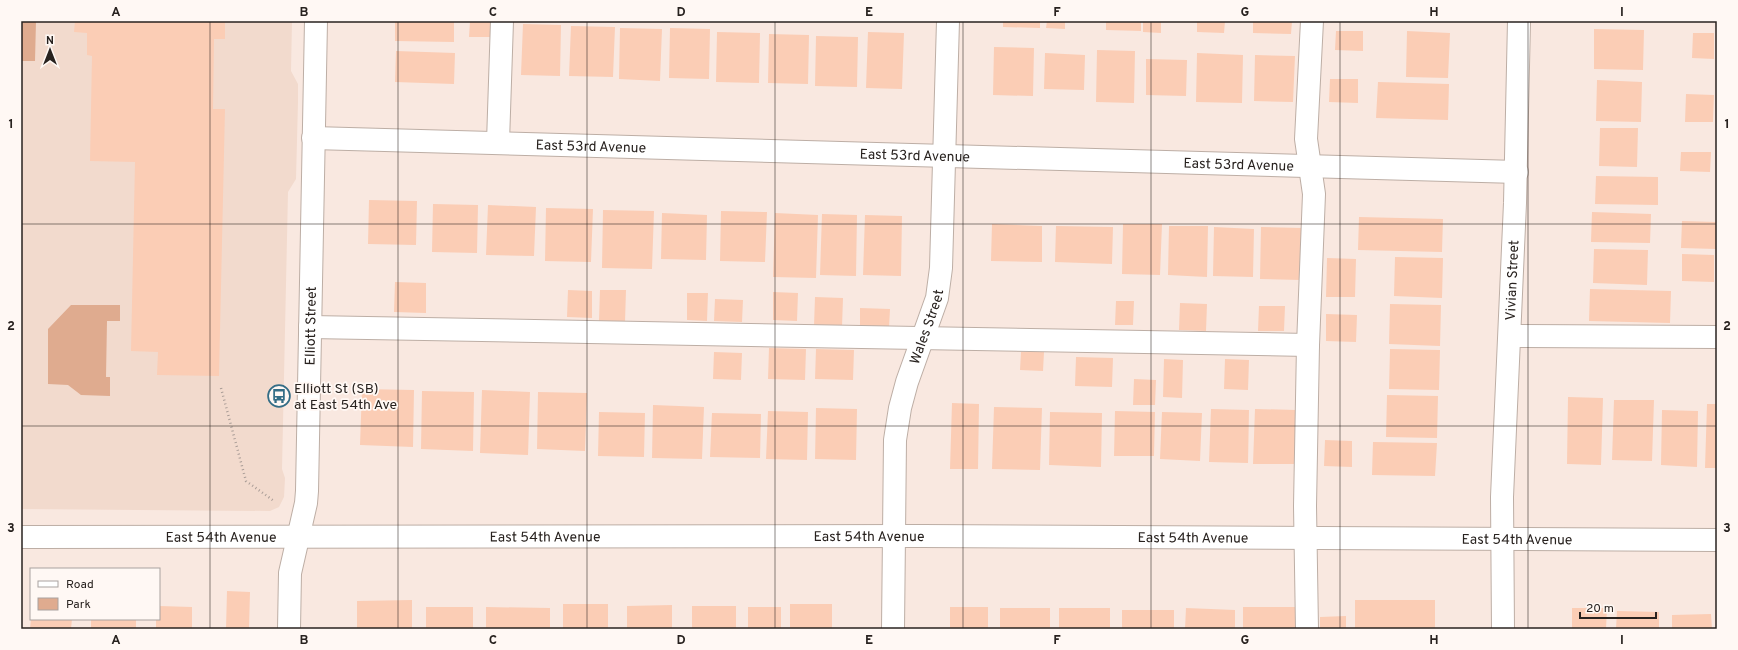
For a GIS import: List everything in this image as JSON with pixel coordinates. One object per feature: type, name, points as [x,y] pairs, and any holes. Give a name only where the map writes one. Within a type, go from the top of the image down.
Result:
[{"type":"street","name":"Elliott Street","points":[[288,629],[289,582],[306,503],[307,491],[316,21]]},
{"type":"street","points":[[498,142],[502,21]]},
{"type":"street","name":"Wales Street","points":[[893,629],[895,440],[900,408],[937,298],[941,268],[948,21]]},
{"type":"street","points":[[1308,629],[1306,539],[1308,345],[1314,194],[1306,139],[1312,21]]},
{"type":"street","name":"Vivian Street","points":[[1503,629],[1502,497],[1517,172],[1519,21]]},
{"type":"street","name":"East 53rd Avenue","points":[[313,138],[498,142],[1517,172]]},
{"type":"street","points":[[310,327],[1308,345]]},
{"type":"street","points":[[1510,336],[1717,337]]},
{"type":"street","name":"East 54th Avenue","points":[[21,537],[894,536],[1717,540]]},
{"type":"path","points":[[221,388],[246,481],[274,501]]},
{"type":"shaded area","points":[[21,21],[292,21],[291,71],[298,84],[296,179],[288,192],[282,469],[285,478],[284,497],[279,507],[270,511],[21,509]]},
{"type":"green space","points":[[21,21],[36,21],[35,61],[21,61]]},
{"type":"green space","points":[[71,305],[120,305],[120,321],[107,321],[106,377],[110,377],[110,396],[81,395],[68,385],[48,384],[48,329]]},
{"type":"building","points":[[75,21],[225,21],[225,39],[214,39],[213,109],[225,109],[219,376],[157,375],[158,352],[131,351],[135,162],[90,161],[92,56],[87,55],[87,33],[74,32]]},
{"type":"building","points":[[395,21],[454,21],[454,42],[395,41]]},
{"type":"building","points":[[470,21],[497,21],[496,37],[469,37]]},
{"type":"building","points":[[1003,21],[1040,21],[1040,28],[1003,27]]},
{"type":"building","points":[[1047,21],[1065,21],[1065,29],[1046,28]]},
{"type":"building","points":[[1106,21],[1141,21],[1141,31],[1106,30]]},
{"type":"building","points":[[1143,21],[1161,21],[1161,33],[1143,32]]},
{"type":"building","points":[[1197,21],[1225,21],[1224,33],[1197,32]]},
{"type":"building","points":[[1253,21],[1292,21],[1291,34],[1253,33]]},
{"type":"building","points":[[523,24],[561,25],[560,76],[521,75]]},
{"type":"building","points":[[571,26],[615,27],[613,77],[569,76]]},
{"type":"building","points":[[620,28],[662,29],[660,81],[619,79]]},
{"type":"building","points":[[670,28],[710,29],[709,79],[669,78]]},
{"type":"building","points":[[1594,29],[1644,30],[1643,70],[1594,69]]},
{"type":"building","points":[[1336,31],[1363,31],[1363,51],[1335,50]]},
{"type":"building","points":[[1407,31],[1450,33],[1448,78],[1406,77]]},
{"type":"building","points":[[717,32],[760,33],[759,83],[716,82]]},
{"type":"building","points":[[868,32],[904,33],[902,89],[866,88]]},
{"type":"building","points":[[1693,33],[1714,33],[1714,59],[1692,58]]},
{"type":"building","points":[[769,34],[809,35],[808,84],[768,83]]},
{"type":"building","points":[[816,36],[858,37],[857,87],[815,86]]},
{"type":"building","points":[[994,47],[1034,48],[1033,96],[993,95]]},
{"type":"building","points":[[1097,50],[1135,51],[1134,103],[1096,102]]},
{"type":"building","points":[[396,51],[455,53],[454,84],[395,82]]},
{"type":"building","points":[[1045,53],[1085,55],[1084,90],[1044,89]]},
{"type":"building","points":[[1197,53],[1243,55],[1242,103],[1196,102]]},
{"type":"building","points":[[1255,55],[1295,56],[1293,102],[1254,101]]},
{"type":"building","points":[[1146,59],[1187,60],[1186,96],[1146,95]]},
{"type":"building","points":[[1330,79],[1358,79],[1358,103],[1329,102]]},
{"type":"building","points":[[1597,80],[1642,82],[1641,122],[1596,121]]},
{"type":"building","points":[[1378,82],[1449,84],[1448,120],[1376,118]]},
{"type":"building","points":[[1686,94],[1714,95],[1713,122],[1685,122]]},
{"type":"building","points":[[1600,128],[1638,128],[1637,167],[1599,166]]},
{"type":"building","points":[[1681,152],[1711,152],[1710,172],[1680,171]]},
{"type":"building","points":[[1596,176],[1658,177],[1658,205],[1595,204]]},
{"type":"building","points":[[369,200],[417,201],[416,245],[368,244]]},
{"type":"building","points":[[433,204],[478,205],[477,253],[432,252]]},
{"type":"building","points":[[488,205],[536,207],[534,256],[486,255]]},
{"type":"building","points":[[546,208],[593,209],[591,262],[545,261]]},
{"type":"building","points":[[603,210],[654,211],[652,269],[602,268]]},
{"type":"building","points":[[721,211],[767,212],[765,262],[720,261]]},
{"type":"building","points":[[1592,212],[1651,214],[1650,243],[1591,242]]},
{"type":"building","points":[[662,213],[707,215],[706,260],[661,259]]},
{"type":"building","points":[[775,213],[818,215],[816,278],[773,277]]},
{"type":"building","points":[[822,214],[857,215],[856,276],[820,275]]},
{"type":"building","points":[[865,215],[902,216],[901,276],[863,275]]},
{"type":"building","points":[[1359,217],[1443,219],[1442,252],[1358,250]]},
{"type":"building","points":[[1682,221],[1717,222],[1716,249],[1681,248]]},
{"type":"building","points":[[992,224],[1042,226],[1042,262],[991,261]]},
{"type":"building","points":[[1123,224],[1162,224],[1160,275],[1122,274]]},
{"type":"building","points":[[1056,226],[1113,227],[1112,264],[1055,262]]},
{"type":"building","points":[[1169,226],[1208,226],[1207,277],[1168,275]]},
{"type":"building","points":[[1214,227],[1254,229],[1253,277],[1213,276]]},
{"type":"building","points":[[1261,227],[1302,228],[1301,280],[1260,279]]},
{"type":"building","points":[[1594,249],[1648,250],[1647,285],[1593,283]]},
{"type":"building","points":[[1682,254],[1714,255],[1714,282],[1682,281]]},
{"type":"building","points":[[1395,257],[1443,258],[1442,298],[1394,296]]},
{"type":"building","points":[[1327,258],[1356,259],[1355,297],[1326,297]]},
{"type":"building","points":[[395,282],[426,283],[426,313],[394,312]]},
{"type":"building","points":[[1590,289],[1671,291],[1670,323],[1589,321]]},
{"type":"building","points":[[568,290],[592,291],[592,318],[567,317]]},
{"type":"building","points":[[600,290],[626,290],[625,322],[599,321]]},
{"type":"building","points":[[773,292],[798,293],[797,321],[773,320]]},
{"type":"building","points":[[687,293],[708,293],[707,321],[687,320]]},
{"type":"building","points":[[815,297],[843,298],[842,327],[814,326]]},
{"type":"building","points":[[715,299],[743,300],[742,322],[714,321]]},
{"type":"building","points":[[1116,301],[1134,301],[1133,325],[1115,325]]},
{"type":"building","points":[[1180,303],[1207,304],[1206,331],[1179,330]]},
{"type":"building","points":[[1390,304],[1441,305],[1440,346],[1389,344]]},
{"type":"building","points":[[1259,306],[1285,306],[1284,331],[1258,331]]},
{"type":"building","points":[[860,308],[890,309],[889,328],[860,328]]},
{"type":"building","points":[[1326,314],[1357,315],[1356,342],[1326,341]]},
{"type":"building","points":[[769,348],[806,349],[805,380],[768,379]]},
{"type":"building","points":[[816,349],[854,350],[853,380],[815,379]]},
{"type":"building","points":[[1390,349],[1440,350],[1439,390],[1389,389]]},
{"type":"building","points":[[714,352],[742,353],[741,380],[713,379]]},
{"type":"building","points":[[1021,352],[1044,352],[1043,371],[1020,370]]},
{"type":"building","points":[[1076,357],[1113,358],[1112,387],[1075,386]]},
{"type":"building","points":[[1164,359],[1183,360],[1182,398],[1163,397]]},
{"type":"building","points":[[1225,359],[1249,360],[1248,390],[1224,389]]},
{"type":"building","points":[[1134,379],[1156,380],[1155,405],[1133,405]]},
{"type":"building","points":[[362,389],[414,390],[413,447],[360,445]]},
{"type":"building","points":[[482,390],[530,392],[528,455],[480,453]]},
{"type":"building","points":[[422,391],[474,392],[473,451],[421,449]]},
{"type":"building","points":[[538,392],[587,393],[585,451],[537,449]]},
{"type":"building","points":[[1387,395],[1438,396],[1437,438],[1386,437]]},
{"type":"building","points":[[1568,397],[1603,398],[1601,465],[1567,464]]},
{"type":"building","points":[[1614,400],[1654,400],[1652,461],[1612,460]]},
{"type":"building","points":[[952,403],[979,404],[978,469],[950,469]]},
{"type":"building","points":[[1707,404],[1717,404],[1717,468],[1705,468]]},
{"type":"building","points":[[653,405],[704,407],[702,459],[652,458]]},
{"type":"building","points":[[994,407],[1042,408],[1040,470],[992,469]]},
{"type":"building","points":[[816,408],[857,409],[856,460],[815,459]]},
{"type":"building","points":[[1211,409],[1249,410],[1248,463],[1209,462]]},
{"type":"building","points":[[1255,409],[1296,410],[1295,464],[1253,464]]},
{"type":"building","points":[[1662,410],[1698,411],[1697,467],[1661,465]]},
{"type":"building","points":[[768,411],[808,412],[807,460],[766,459]]},
{"type":"building","points":[[1115,411],[1155,412],[1154,456],[1114,456]]},
{"type":"building","points":[[599,412],[645,413],[644,457],[598,456]]},
{"type":"building","points":[[1050,412],[1102,413],[1101,467],[1049,465]]},
{"type":"building","points":[[1162,412],[1202,413],[1200,461],[1160,459]]},
{"type":"building","points":[[712,413],[761,414],[760,458],[710,457]]},
{"type":"building","points":[[1325,440],[1352,441],[1352,467],[1324,466]]},
{"type":"building","points":[[1373,442],[1437,443],[1435,476],[1372,475]]},
{"type":"building","points":[[227,591],[250,592],[249,629],[226,629]]},
{"type":"building","points":[[412,600],[412,629],[357,629],[357,601]]},
{"type":"building","points":[[1355,600],[1435,600],[1435,629],[1355,629]]},
{"type":"building","points":[[563,604],[608,604],[608,629],[563,629]]},
{"type":"building","points":[[790,604],[832,604],[832,629],[790,629]]},
{"type":"building","points":[[672,605],[672,629],[627,629],[627,606]]},
{"type":"building","points":[[160,606],[192,607],[192,629],[156,629],[156,620],[160,620]]},
{"type":"building","points":[[692,606],[736,606],[736,629],[692,629]]},
{"type":"building","points":[[426,607],[473,607],[473,629],[426,629]]},
{"type":"building","points":[[486,607],[550,608],[550,629],[486,629]]},
{"type":"building","points":[[748,607],[781,607],[781,629],[748,629]]},
{"type":"building","points":[[950,607],[988,607],[988,629],[950,629]]},
{"type":"building","points":[[1243,607],[1296,607],[1296,629],[1243,629]]},
{"type":"building","points":[[1000,608],[1050,608],[1050,629],[1000,629]]},
{"type":"building","points":[[1059,608],[1110,608],[1110,629],[1059,629]]},
{"type":"building","points":[[1186,608],[1235,610],[1235,629],[1185,629]]},
{"type":"building","points":[[1572,608],[1607,608],[1606,629],[1572,629]]},
{"type":"building","points":[[1122,610],[1174,610],[1174,629],[1122,629]]},
{"type":"building","points":[[1617,611],[1659,612],[1659,629],[1616,629]]},
{"type":"building","points":[[1711,614],[1712,629],[1672,629],[1672,615]]},
{"type":"building","points":[[1346,616],[1346,629],[1320,629],[1320,617]]},
{"type":"building","points":[[31,620],[72,620],[71,629],[30,629]]},
{"type":"building","points":[[91,620],[136,620],[136,629],[91,629]]},
{"type":"place","name":"Elliott St (SB) at East 54th Ave","points":[[279,396]]}]
